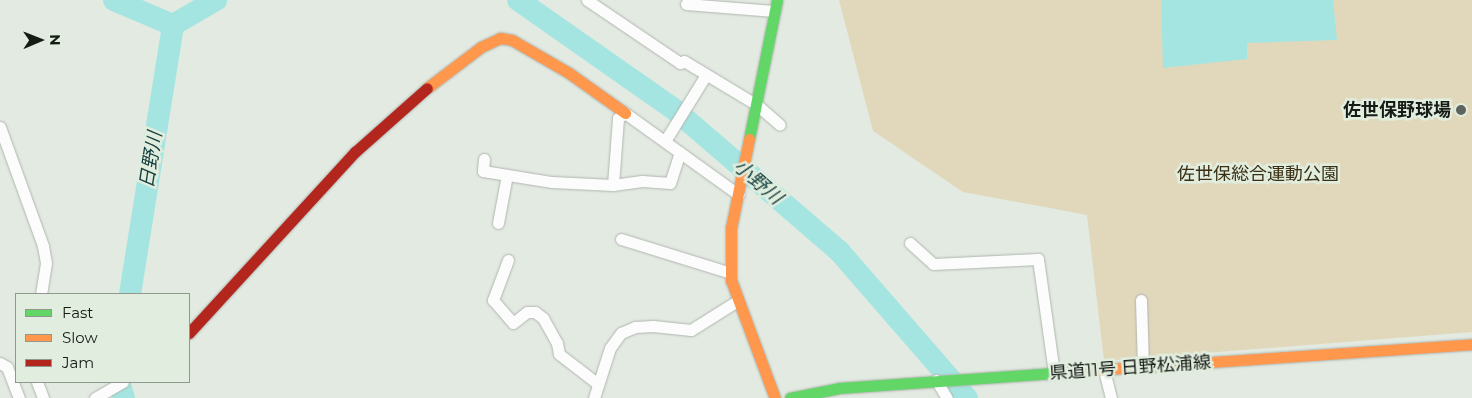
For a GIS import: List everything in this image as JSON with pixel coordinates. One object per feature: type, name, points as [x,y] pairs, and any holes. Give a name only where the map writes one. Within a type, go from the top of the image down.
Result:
[{"type":"street","points":[[587,0],[680,62],[684,61],[706,75],[780,125]]},
{"type":"street","points":[[686,4],[776,6],[731,228],[731,273],[737,301],[774,398]]},
{"type":"street","points":[[190,332],[355,152],[437,79],[481,47],[500,38],[512,40],[569,73],[680,152],[740,191]]},
{"type":"street","points":[[665,141],[706,75]]},
{"type":"street","points":[[613,185],[618,118],[625,113]]},
{"type":"street","points":[[0,127],[43,246],[46,263],[41,293]]},
{"type":"street","points":[[484,159],[483,171],[552,182],[613,185],[642,181],[670,183],[680,152]]},
{"type":"street","points":[[498,223],[507,175]]},
{"type":"street","points":[[621,239],[731,273]]},
{"type":"street","points":[[910,243],[933,264],[1038,259],[1054,373]]},
{"type":"street","points":[[508,260],[493,300],[512,323],[527,312],[535,312],[543,318],[557,343],[559,354],[598,384]]},
{"type":"street","points":[[1141,300],[1143,367]]},
{"type":"street","points":[[594,398],[610,348],[621,332],[635,326],[691,330],[737,301]]},
{"type":"street","name":"県道11号 日野松浦線","points":[[790,398],[839,388],[936,380],[1472,344]]},
{"type":"street","points":[[0,363],[7,367],[19,398]]},
{"type":"street","points":[[1104,370],[1111,398]]},
{"type":"street","points":[[936,380],[947,398]]},
{"type":"street","points":[[37,383],[43,398]]},
{"type":"street","points":[[95,398],[121,383]]},
{"type":"green space","name":"佐世保総合運動公園","points":[[839,0],[1472,0],[1472,332],[1104,361],[1087,215],[963,192],[873,131]]},
{"type":"water","points":[[1161,0],[1333,0],[1337,40],[1247,43],[1247,59],[1163,68]]},
{"type":"waterway","points":[[114,0],[173,25],[216,0]]},
{"type":"waterway","name":"小野川","points":[[518,0],[675,110],[839,251],[967,398]]},
{"type":"waterway","name":"日野川","points":[[130,293],[173,25]]},
{"type":"waterway","name":"日野川","points":[[119,383],[124,398]]},
{"type":"traffic: fast","points":[[749,139],[777,0]]},
{"type":"traffic: fast","points":[[790,398],[839,388],[1065,372]]},
{"type":"traffic: slow","points":[[427,88],[481,47],[500,38],[512,40],[569,73],[625,113]]},
{"type":"traffic: slow","points":[[749,139],[731,228],[731,280],[775,398]]},
{"type":"traffic: slow","points":[[1065,372],[1472,344]]},
{"type":"traffic: jam","points":[[190,332],[355,152],[427,88]]},
{"type":"place","name":"佐世保野球場","points":[[1461,110]]}]
